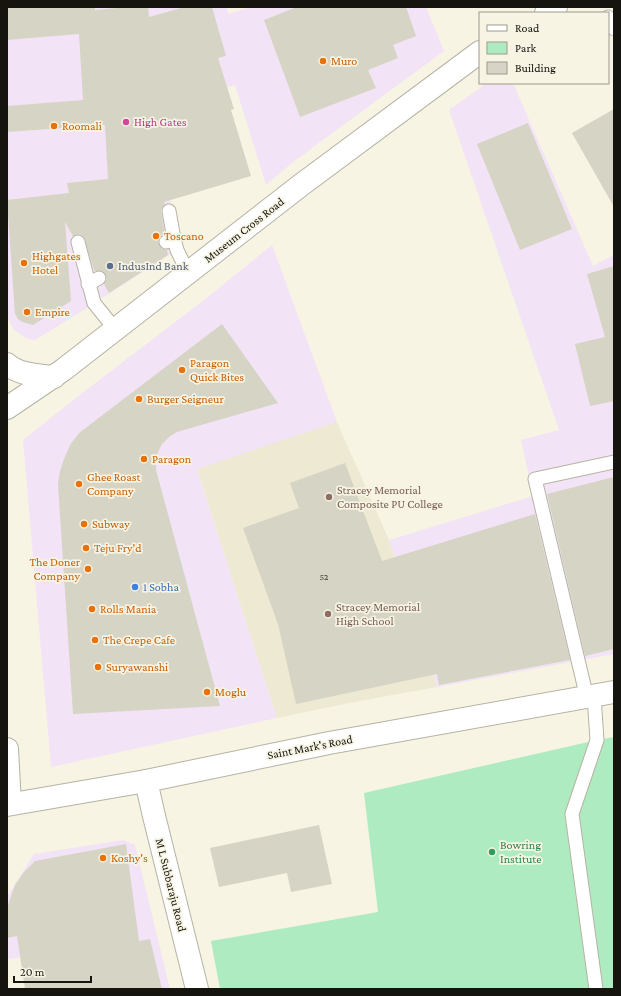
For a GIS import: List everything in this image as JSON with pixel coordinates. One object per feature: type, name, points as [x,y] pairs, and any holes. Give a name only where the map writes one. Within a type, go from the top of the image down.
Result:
[{"type":"street","name":"Museum Cross Road","points":[[7,408],[54,377],[313,176],[479,53]]},
{"type":"street","points":[[7,364],[11,368],[27,374],[54,377]]},
{"type":"street","name":"Saint Mark's Road","points":[[8,809],[329,743],[598,695]]},
{"type":"street","points":[[7,749],[8,809]]},
{"type":"street","name":"M L Subbaraju Road","points":[[146,781],[197,989]]},
{"type":"lane","points":[[609,19],[614,29]]},
{"type":"lane","points":[[169,211],[170,240],[177,250],[188,273]]},
{"type":"lane","points":[[78,242],[94,281],[94,303],[115,329]]},
{"type":"lane","points":[[596,989],[572,814],[597,740],[598,695],[535,479],[614,462]]},
{"type":"shaded area","points":[[7,7],[226,7],[229,14],[250,7],[426,7],[444,51],[293,162],[266,185],[235,85],[150,107],[180,248],[35,340],[26,338],[14,330],[7,317]]},
{"type":"shaded area","points":[[486,84],[513,84],[593,266],[614,255],[614,654],[437,687],[389,540],[533,496],[521,440],[559,430],[449,110]]},
{"type":"shaded area","name":"1 Sobha","points":[[272,245],[337,422],[197,470],[277,718],[51,767],[23,440],[204,300]]},
{"type":"shaded area","name":"Stracey Memorial High School","points":[[337,422],[389,540],[437,687],[277,718],[197,469]]},
{"type":"shaded area","points":[[123,840],[135,845],[170,989],[92,989],[82,950],[7,959],[7,897],[34,854]]},
{"type":"green space","name":"Bowring Institute","points":[[614,737],[614,989],[220,989],[211,941],[378,912],[364,793]]},
{"type":"building","points":[[7,7],[95,7],[95,10],[148,7],[149,17],[185,7],[212,7],[226,56],[218,58],[234,109],[231,110],[251,176],[164,202],[165,204],[161,212],[165,234],[160,237],[158,241],[161,248],[167,250],[168,255],[109,293],[104,284],[107,279],[106,275],[103,271],[95,271],[84,237],[80,234],[73,236],[65,222],[71,301],[33,325],[22,322],[15,314],[7,200],[69,193],[67,183],[108,179],[105,125],[7,132],[7,106],[83,100],[79,34],[7,40]]},
{"type":"building","points":[[297,7],[406,7],[416,36],[393,45],[398,58],[368,70],[376,88],[300,117],[264,20]]},
{"type":"building","points":[[614,109],[614,207],[572,133]]},
{"type":"building","points":[[528,123],[572,229],[520,250],[477,144]]},
{"type":"building","points":[[614,266],[614,401],[590,406],[575,344],[605,337],[587,274]]},
{"type":"building","points":[[222,324],[278,403],[177,432],[162,444],[156,461],[156,470],[220,706],[73,714],[58,484],[64,459],[70,445],[79,433]]},
{"type":"building","points":[[345,463],[382,561],[535,514],[570,660],[439,685],[437,674],[296,704],[278,624],[243,528],[299,508],[290,483]]},
{"type":"building","points":[[614,477],[614,649],[585,656],[547,494]]},
{"type":"building","points":[[319,825],[332,884],[291,892],[287,873],[219,887],[210,848]]},
{"type":"building","points":[[126,844],[139,941],[150,939],[162,989],[25,989],[17,936],[7,938],[7,908],[15,885],[24,872],[35,861]]},
{"type":"place","name":"Muro","points":[[323,61]]},
{"type":"place","name":"High Gates","points":[[126,122]]},
{"type":"place","name":"Roomali","points":[[54,126]]},
{"type":"place","name":"Toscano","points":[[156,236]]},
{"type":"place","name":"Highgates Hotel","points":[[24,263]]},
{"type":"place","name":"IndusInd Bank","points":[[110,266]]},
{"type":"place","name":"Empire","points":[[27,312]]},
{"type":"place","name":"Paragon Quick Bites","points":[[182,370]]},
{"type":"place","name":"Burger Seigneur","points":[[139,399]]},
{"type":"place","name":"Paragon","points":[[144,459]]},
{"type":"place","name":"Ghee Roast Company","points":[[79,484]]},
{"type":"place","name":"Stracey Memorial Composite PU College","points":[[329,497]]},
{"type":"place","name":"Subway","points":[[84,524]]},
{"type":"place","name":"Teju Fry'd","points":[[86,548]]},
{"type":"place","name":"The Doner Company","points":[[88,569]]},
{"type":"place","name":"1 Sobha","points":[[135,587]]},
{"type":"place","name":"Rolls Mania","points":[[92,609]]},
{"type":"place","name":"Stracey Memorial High School","points":[[328,614]]},
{"type":"place","name":"The Crepe Cafe","points":[[95,640]]},
{"type":"place","name":"Suryawanshi","points":[[98,667]]},
{"type":"place","name":"Moglu","points":[[207,692]]},
{"type":"place","name":"Bowring Institute","points":[[492,852]]},
{"type":"place","name":"Koshy's","points":[[103,858]]}]
